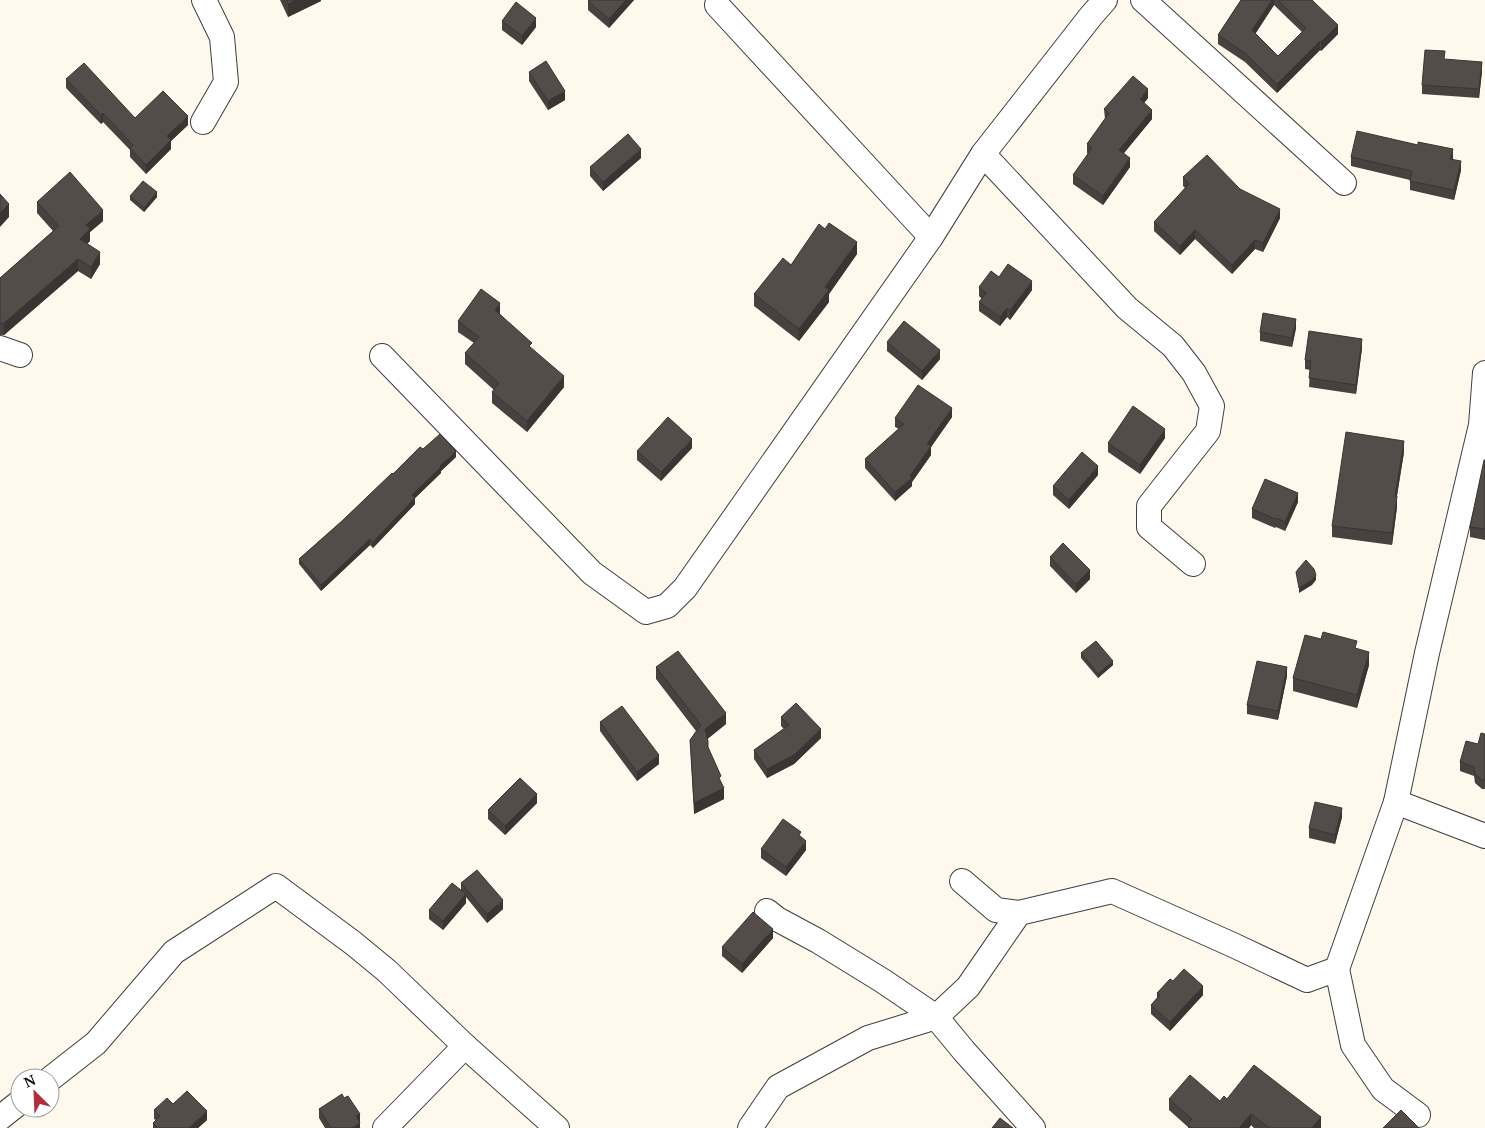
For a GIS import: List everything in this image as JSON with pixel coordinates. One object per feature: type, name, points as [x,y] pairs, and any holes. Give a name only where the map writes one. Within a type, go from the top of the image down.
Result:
[{"type":"street","points":[[203,122],[226,82],[222,37],[204,0]]},
{"type":"street","points":[[382,356],[592,573],[646,612],[667,606],[685,588],[931,237],[983,154],[1105,0]]},
{"type":"street","points":[[1143,0],[1344,183]]},
{"type":"street","points":[[717,5],[931,237]]},
{"type":"street","points":[[983,154],[1127,308],[1173,346],[1194,373],[1206,393],[1212,406],[1208,431],[1149,506],[1149,527],[1193,564]]},
{"type":"street","points":[[1418,1115],[1383,1089],[1353,1044],[1337,969],[1396,802],[1427,653],[1481,425],[1485,373]]},
{"type":"street","points":[[1396,802],[1485,836]]},
{"type":"street","points":[[962,881],[996,910],[1019,913],[1112,892],[1234,945],[1307,980],[1337,969]]},
{"type":"street","points":[[60,1071],[96,1043],[174,952],[276,886],[353,943],[387,971],[465,1046],[557,1128]]},
{"type":"street","points":[[767,911],[777,919],[843,956],[936,1017],[1033,1128]]},
{"type":"street","points":[[750,1128],[778,1087],[868,1038],[936,1017],[968,988],[1019,913]]},
{"type":"street","points":[[385,1128],[465,1046]]},
{"type":"street","points":[[0,1118],[10,1110]]},
{"type":"building","points":[[287,0],[296,0],[288,4]]},
{"type":"building","points":[[589,0],[626,0],[609,19]]},
{"type":"building","points":[[1241,0],[1272,0],[1252,30],[1278,56],[1306,28],[1278,0],[1312,0],[1338,25],[1277,84],[1245,53],[1218,35]]},
{"type":"building","points":[[516,2],[536,18],[522,36],[502,21]]},
{"type":"building","points":[[1425,50],[1445,51],[1444,59],[1482,62],[1479,89],[1422,85]]},
{"type":"building","points":[[546,61],[565,91],[548,101],[529,72]]},
{"type":"building","points":[[84,63],[135,118],[163,91],[188,116],[167,136],[171,140],[146,165],[130,148],[133,145],[103,113],[101,115],[66,79]]},
{"type":"building","points":[[1133,76],[1148,89],[1140,99],[1152,110],[1119,150],[1130,158],[1103,196],[1073,175],[1092,148],[1087,144],[1109,113],[1104,109]]},
{"type":"building","points":[[1357,131],[1418,145],[1418,142],[1453,149],[1450,159],[1461,161],[1454,190],[1410,181],[1412,171],[1351,157]]},
{"type":"building","points":[[628,134],[641,149],[603,182],[590,167]]},
{"type":"building","points":[[1207,155],[1240,189],[1280,209],[1263,243],[1255,240],[1232,265],[1195,230],[1180,246],[1154,222],[1189,184],[1183,177]]},
{"type":"building","points":[[70,172],[103,210],[86,225],[90,229],[80,239],[100,252],[91,267],[78,259],[4,323],[0,324],[0,278],[59,226],[37,202]]},
{"type":"building","points":[[143,181],[157,192],[144,208],[130,196]]},
{"type":"building","points":[[0,194],[9,204],[0,213]]},
{"type":"building","points":[[829,223],[857,242],[825,287],[829,290],[799,329],[754,294],[783,258],[791,265],[819,224],[825,229]]},
{"type":"building","points":[[1008,264],[1032,281],[1010,311],[1007,308],[1000,317],[979,302],[986,293],[979,287],[991,271],[999,277]]},
{"type":"building","points":[[481,289],[500,303],[495,310],[532,343],[529,346],[564,376],[527,421],[492,392],[499,383],[465,353],[479,337],[458,321]]},
{"type":"building","points":[[1263,313],[1296,319],[1292,338],[1260,332]]},
{"type":"building","points":[[904,321],[940,350],[922,371],[887,342]]},
{"type":"building","points":[[1309,331],[1362,339],[1356,385],[1309,378],[1311,361],[1305,360]]},
{"type":"building","points":[[918,385],[952,408],[927,444],[931,446],[910,476],[912,478],[895,492],[865,459],[904,424],[895,418]]},
{"type":"building","points":[[1133,406],[1165,429],[1140,465],[1108,443]]},
{"type":"building","points":[[668,417],[692,439],[661,472],[637,451]]},
{"type":"building","points":[[1346,432],[1404,441],[1395,496],[1397,496],[1392,533],[1332,526]]},
{"type":"building","points":[[440,434],[456,451],[412,495],[415,498],[373,542],[370,539],[321,585],[299,559],[420,447],[423,449]]},
{"type":"building","points":[[1082,452],[1098,466],[1069,500],[1053,486]]},
{"type":"building","points":[[1485,460],[1485,529],[1470,527]]},
{"type":"building","points":[[1265,479],[1298,493],[1285,522],[1252,509]]},
{"type":"building","points":[[1063,543],[1090,570],[1076,584],[1050,557]]},
{"type":"building","points":[[1306,560],[1314,569],[1316,575],[1312,580],[1299,588],[1296,572]]},
{"type":"building","points":[[1323,632],[1357,641],[1355,648],[1369,652],[1357,695],[1293,678],[1305,635],[1321,639]]},
{"type":"building","points":[[1096,641],[1113,661],[1098,674],[1081,653]]},
{"type":"building","points":[[678,651],[726,713],[705,729],[708,747],[721,776],[719,778],[724,788],[694,803],[690,740],[701,725],[656,667]]},
{"type":"building","points":[[1257,661],[1287,667],[1278,711],[1247,705]]},
{"type":"building","points":[[796,703],[821,729],[794,755],[767,769],[754,750],[789,725],[781,717]]},
{"type":"building","points":[[622,706],[659,755],[637,772],[600,722]]},
{"type":"building","points":[[1481,733],[1485,734],[1485,780],[1482,780],[1475,774],[1474,767],[1460,762],[1466,741],[1478,744]]},
{"type":"building","points":[[520,778],[537,794],[505,826],[488,810]]},
{"type":"building","points":[[1315,802],[1342,808],[1335,835],[1309,828]]},
{"type":"building","points":[[783,819],[801,832],[799,835],[806,841],[786,867],[761,849]]},
{"type":"building","points":[[477,870],[503,900],[487,914],[461,883]]},
{"type":"building","points":[[452,883],[466,894],[443,921],[429,910]]},
{"type":"building","points":[[753,912],[773,929],[742,964],[722,947]]},
{"type":"building","points":[[1184,969],[1203,986],[1170,1022],[1151,1005],[1160,995],[1157,993],[1170,979],[1173,981]]},
{"type":"building","points":[[1254,1065],[1321,1117],[1312,1128],[1269,1128],[1251,1114],[1239,1128],[1192,1128],[1188,1124],[1192,1119],[1169,1099],[1190,1075],[1220,1101],[1224,1096],[1227,1099]]},
{"type":"building","points":[[187,1091],[207,1111],[189,1128],[158,1128],[153,1123],[160,1116],[154,1110],[167,1098],[173,1104]]},
{"type":"building","points":[[342,1094],[344,1098],[348,1096],[360,1114],[356,1116],[360,1123],[352,1128],[331,1128],[319,1109]]},
{"type":"building","points":[[1401,1110],[1419,1128],[1383,1128]]},
{"type":"building","points":[[1000,1118],[1013,1128],[992,1128]]}]
